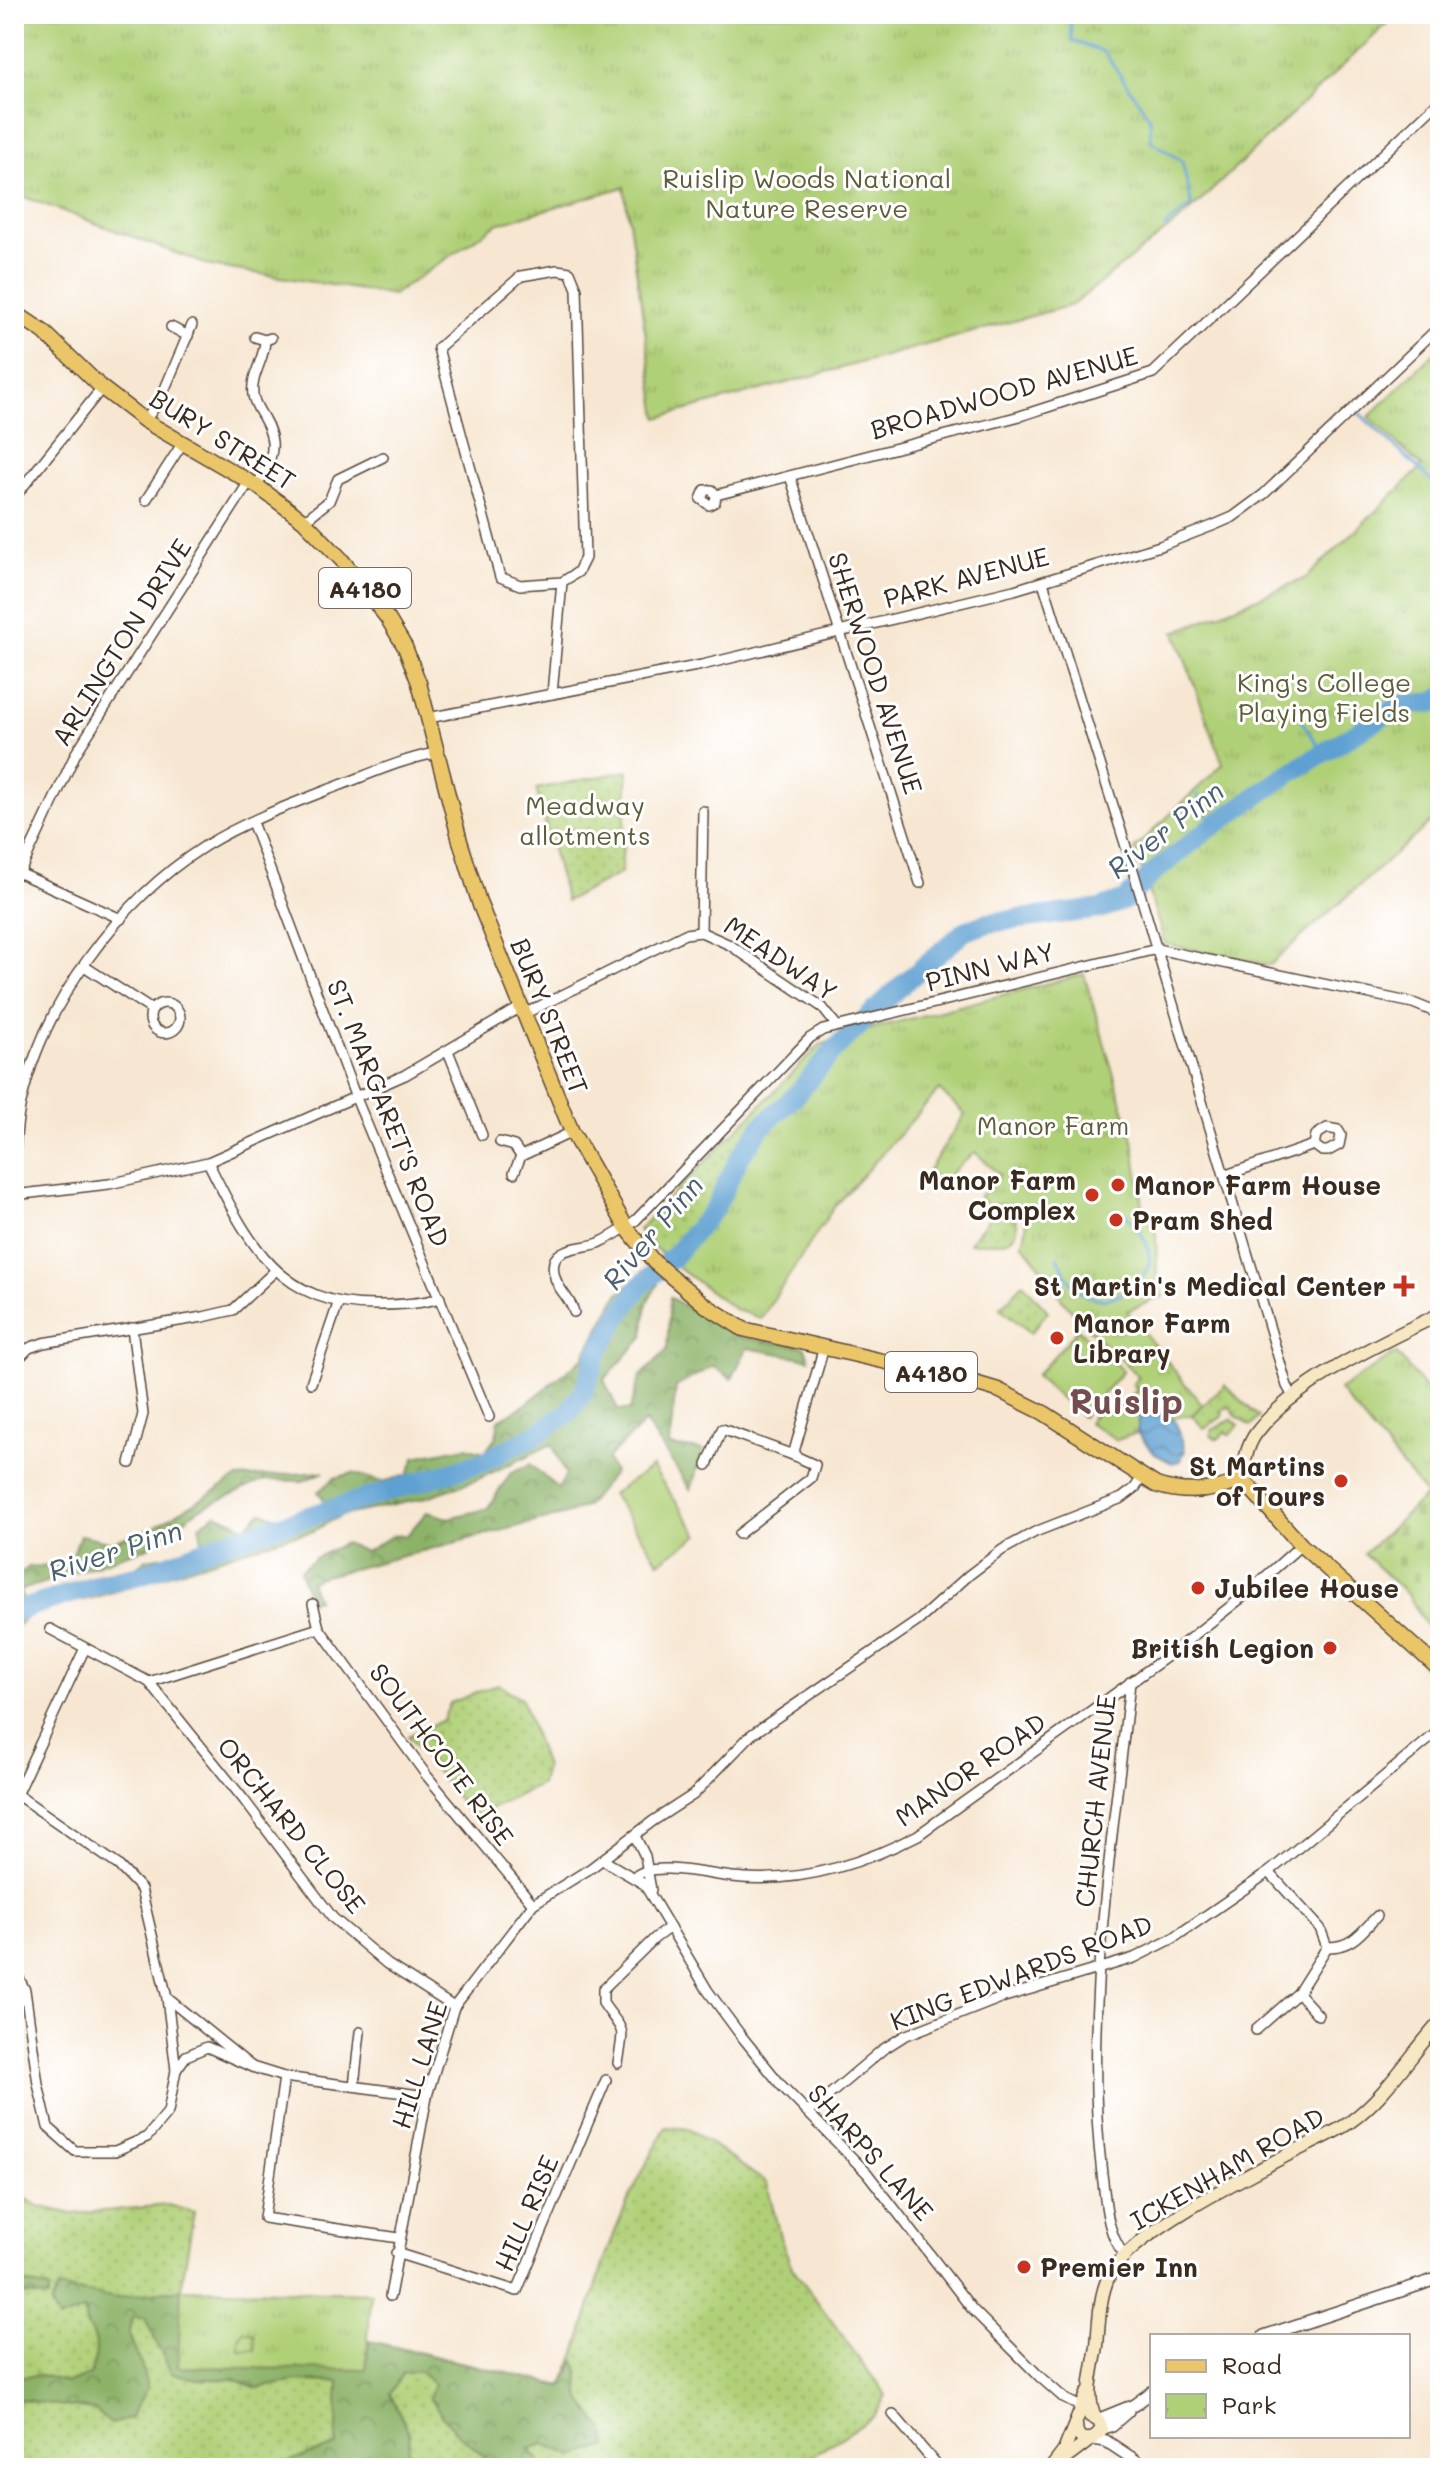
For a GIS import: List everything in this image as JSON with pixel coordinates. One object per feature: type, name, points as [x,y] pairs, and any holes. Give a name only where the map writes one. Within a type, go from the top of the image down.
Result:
[{"type":"main road","name":"BURY STREET","points":[[14,312],[44,332],[102,388],[145,421],[253,484],[304,521],[341,559],[388,619],[405,647],[428,718],[480,905],[572,1132],[626,1227],[654,1262],[705,1305],[743,1329],[998,1390],[1044,1413],[1142,1477],[1171,1490],[1216,1490],[1243,1480]]},
{"type":"main road","points":[[1440,1314],[1355,1356],[1294,1398],[1257,1432],[1248,1451],[1243,1480],[1301,1545],[1440,1670]]},
{"type":"main road","name":"ICKENHAM ROAD","points":[[1051,2468],[1067,2459],[1097,2430],[1091,2406],[1092,2380],[1104,2289],[1112,2270],[1124,2255],[1186,2212],[1286,2155],[1334,2132],[1359,2115],[1440,2022]]},
{"type":"main road","name":"ICKENHAM ROAD","points":[[1051,2468],[1060,2457],[1083,2408],[1092,2380]]},
{"type":"main road","points":[[1084,2416],[1097,2430],[1079,2436],[1076,2423],[1084,2416]]},
{"type":"street","name":"BROADWOOD AVENUE","points":[[716,495],[1020,416],[1153,373],[1440,100]]},
{"type":"street","points":[[557,270],[570,272],[577,289],[585,558],[578,572],[562,582],[520,585],[500,577],[438,348],[521,276],[557,270]]},
{"type":"street","points":[[145,421],[161,398],[192,325]]},
{"type":"street","name":"PARK AVENUE","points":[[428,718],[702,665],[1043,582],[1160,546],[1233,517],[1264,494],[1440,326]]},
{"type":"street","points":[[171,327],[188,336]]},
{"type":"street","name":"ARLINGTON DRIVE","points":[[17,872],[76,753],[273,451],[271,430],[252,393],[263,358],[263,338]]},
{"type":"street","points":[[14,498],[102,388]]},
{"type":"street","points":[[146,500],[182,444]]},
{"type":"street","points":[[304,521],[329,501],[338,479],[383,457]]},
{"type":"street","name":"SHERWOOD AVENUE","points":[[790,476],[920,883]]},
{"type":"street","points":[[552,694],[562,582]]},
{"type":"street","points":[[1043,582],[1226,1175],[1287,1386],[1294,1398]]},
{"type":"street","points":[[15,1195],[16,1136],[26,1081],[62,997],[121,919],[179,864],[205,846],[319,794],[436,753]]},
{"type":"street","points":[[701,932],[703,811]]},
{"type":"street","name":"ST. MARGARET'S ROAD","points":[[252,822],[356,1098],[489,1417]]},
{"type":"street","points":[[17,872],[121,919]]},
{"type":"street","name":"MEADWAY","points":[[15,1195],[109,1184],[208,1162],[405,1075],[502,1016],[523,1010],[685,934],[701,932],[730,945],[822,1007],[842,1026]]},
{"type":"street","name":"PINN WAY","points":[[574,1312],[557,1283],[553,1267],[555,1261],[568,1249],[598,1243],[636,1220],[810,1038],[823,1030],[1157,949],[1413,1003],[1440,1014]]},
{"type":"street","points":[[84,966],[152,1010]]},
{"type":"street","points":[[448,1051],[482,1135]]},
{"type":"street","points":[[514,1173],[521,1156],[572,1132]]},
{"type":"street","points":[[500,1142],[514,1146],[521,1156]]},
{"type":"street","points":[[1226,1175],[1314,1145]]},
{"type":"street","points":[[208,1162],[239,1222],[276,1270],[300,1289],[338,1304],[395,1305],[440,1298]]},
{"type":"street","points":[[14,1363],[29,1348],[43,1343],[233,1310],[276,1270]]},
{"type":"street","points":[[311,1383],[338,1304]]},
{"type":"street","points":[[130,1463],[143,1414],[132,1328]]},
{"type":"street","points":[[793,1455],[824,1347]]},
{"type":"street","points":[[707,1465],[722,1429],[815,1465],[811,1478],[739,1534]]},
{"type":"street","points":[[603,1860],[693,1795],[751,1735],[918,1621],[990,1558],[1025,1536],[1122,1498],[1135,1488],[1142,1477]]},
{"type":"street","name":"MANOR ROAD","points":[[648,1870],[779,1879],[870,1857],[918,1835],[1207,1626],[1301,1545]]},
{"type":"street","points":[[50,1629],[149,1682],[319,1628],[313,1604]]},
{"type":"street","name":"SOUTHCOTE RISE","points":[[319,1628],[427,1776],[533,1904]]},
{"type":"street","points":[[14,1969],[25,1990],[38,2084],[48,2127],[75,2151],[115,2151],[147,2137],[168,2112],[176,2070],[167,1998],[141,1889],[118,1865],[15,1797],[85,1648]]},
{"type":"street","name":"ORCHARD CLOSE","points":[[149,1682],[333,1918],[387,1964],[454,2007]]},
{"type":"street","name":"CHURCH AVENUE","points":[[1124,2255],[1111,2232],[1097,2108],[1099,1970],[1130,1682]]},
{"type":"street","name":"KING EDWARDS ROAD","points":[[809,2112],[882,2050],[904,2036],[1001,1998],[1134,1958],[1163,1944],[1269,1872],[1440,1730]]},
{"type":"street","name":"SHARPS LANE","points":[[635,1836],[643,1850],[655,1902]]},
{"type":"street","name":"SHARPS LANE","points":[[603,1860],[644,1884],[708,1991],[731,2022],[781,2085],[867,2173],[980,2318],[1065,2399],[1083,2408]]},
{"type":"street","name":"HILL LANE","points":[[390,2296],[427,2096],[454,2007],[533,1904],[603,1860]]},
{"type":"street","points":[[635,1877],[648,1870]]},
{"type":"street","points":[[1269,1872],[1320,1928],[1327,1947]]},
{"type":"street","points":[[1327,1947],[1351,1943],[1377,1916]]},
{"type":"street","points":[[618,2063],[623,2030],[603,2003],[602,1993],[606,1985],[670,1927]]},
{"type":"street","points":[[1256,2030],[1298,1993],[1327,1947]]},
{"type":"street","points":[[1298,1993],[1318,2015]]},
{"type":"street","points":[[167,1998],[252,2067]]},
{"type":"street","points":[[354,2086],[360,2032]]},
{"type":"street","points":[[176,2070],[186,2056],[207,2047],[284,2077],[427,2096]]},
{"type":"street","points":[[284,2077],[264,2218],[399,2238]]},
{"type":"street","name":"HILL RISE","points":[[396,2253],[517,2291],[606,2080]]},
{"type":"street","points":[[1270,2334],[1440,2278]]},
{"type":"street","points":[[1147,2468],[1106,2441],[1097,2430],[1150,2393]]},
{"type":"street","points":[[893,2414],[939,2468]]},
{"type":"green space","name":"Ruislip Woods National Nature Reserve","points":[[14,14],[1397,14],[1186,215],[1072,305],[658,418],[624,187],[497,224],[393,295],[211,266],[14,193]]},
{"type":"green space","name":"King's College Playing Fields","points":[[1440,347],[1440,814],[1270,965],[1165,944],[1135,848],[1223,764],[1175,632],[1306,578],[1422,467],[1369,417]]},
{"type":"green space","name":"Meadway allotments","points":[[628,771],[621,873],[566,901],[536,789]]},
{"type":"green space","name":"Manor Farm","points":[[1084,974],[1133,1140],[1144,1213],[1156,1233],[1157,1284],[1164,1296],[1127,1311],[1202,1405],[1192,1415],[1172,1418],[1163,1408],[1140,1413],[1137,1433],[1117,1440],[1088,1422],[1103,1405],[1112,1413],[1137,1390],[1133,1384],[1139,1377],[1072,1310],[1022,1244],[1026,1225],[1020,1211],[1007,1204],[988,1206],[979,1197],[1000,1175],[975,1152],[941,1182],[928,1171],[965,1114],[939,1090],[834,1207],[761,1318],[736,1310],[669,1261],[715,1208],[740,1157],[761,1127],[796,1095],[843,1041],[859,1032]]},
{"type":"green space","points":[[840,1038],[793,1092],[758,1124],[737,1154],[712,1205],[666,1259],[638,1230],[820,1045]]},
{"type":"green space","points":[[1002,1212],[1016,1220],[1017,1231],[1013,1237],[1000,1242],[969,1243],[991,1216]]},
{"type":"green space","points":[[647,1268],[658,1284],[647,1303],[643,1337],[604,1380],[618,1410],[630,1410],[640,1377],[667,1350],[670,1297],[689,1309],[703,1313],[738,1337],[805,1347],[809,1359],[747,1348],[732,1379],[713,1366],[676,1387],[669,1446],[703,1450],[691,1490],[645,1422],[607,1459],[614,1472],[587,1506],[317,1578],[310,1582],[317,1599],[310,1601],[300,1570],[315,1558],[345,1543],[365,1552],[392,1536],[407,1535],[427,1512],[448,1518],[487,1509],[510,1474],[530,1464],[558,1489],[566,1475],[552,1444],[474,1481],[418,1500],[340,1516],[311,1532],[289,1536],[97,1597],[55,1606],[29,1615],[14,1629],[14,1579],[29,1567],[69,1565],[80,1535],[112,1542],[152,1528],[237,1478],[324,1472],[303,1481],[265,1480],[199,1509],[148,1547],[19,1591],[24,1600],[100,1574],[136,1567],[147,1559],[176,1554],[203,1544],[199,1525],[216,1514],[245,1527],[262,1512],[281,1518],[326,1502],[318,1492],[335,1478],[353,1473],[382,1482],[408,1475],[415,1457],[466,1447],[484,1452],[496,1438],[499,1420],[525,1405],[583,1358],[618,1294]]},
{"type":"green space","points":[[1023,1283],[1048,1311],[1031,1333],[1000,1308]]},
{"type":"green space","points":[[1078,1329],[1123,1371],[1082,1417],[1036,1376]]},
{"type":"green space","points":[[1396,1353],[1440,1406],[1440,1512],[1339,1390]]},
{"type":"green space","points":[[1225,1385],[1259,1417],[1251,1426],[1235,1415],[1231,1407],[1226,1408],[1222,1411],[1223,1416],[1204,1429],[1192,1415]]},
{"type":"green space","points":[[1232,1419],[1239,1425],[1230,1435],[1226,1431],[1218,1439],[1211,1436],[1211,1431]]},
{"type":"green space","points":[[652,1467],[699,1535],[659,1562],[612,1494]]},
{"type":"green space","points":[[1426,1495],[1440,1512],[1440,1638],[1425,1624],[1409,1596],[1364,1554]]},
{"type":"green space","points":[[498,1684],[522,1699],[545,1767],[541,1784],[473,1818],[408,1736],[443,1720],[450,1703]]},
{"type":"green space","points":[[666,2127],[689,2129],[767,2183],[780,2237],[792,2267],[886,2395],[874,2417],[793,2468],[14,2468],[14,2191],[38,2206],[72,2214],[168,2205],[194,2212],[181,2289],[179,2367],[366,2370],[369,2341],[562,2386],[617,2227]]},
{"type":"green space","points":[[14,2281],[49,2289],[48,2298],[14,2293]]},
{"type":"green space","points":[[58,2288],[118,2298],[181,2289],[179,2367],[366,2370],[369,2341],[562,2386],[575,2361],[582,2400],[603,2430],[608,2446],[574,2456],[544,2444],[529,2449],[546,2468],[497,2468],[453,2429],[429,2398],[434,2384],[418,2371],[402,2374],[390,2394],[410,2434],[407,2456],[410,2468],[278,2468],[336,2446],[339,2382],[297,2381],[257,2388],[233,2379],[198,2379],[171,2373],[145,2318],[133,2318],[129,2335],[147,2387],[130,2419],[111,2424],[94,2410],[14,2399],[14,2378],[42,2375],[67,2383],[90,2375],[96,2344],[87,2328],[84,2310],[58,2320],[51,2305]]},
{"type":"green space","points":[[181,2289],[371,2293],[366,2370],[178,2367]]},
{"type":"green space","points":[[244,2331],[254,2334],[255,2350],[239,2350],[239,2338]]},
{"type":"water","points":[[1153,1405],[1167,1411],[1175,1423],[1185,1451],[1180,1461],[1172,1463],[1155,1454],[1137,1433],[1140,1413]]},
{"type":"waterway","points":[[1048,14],[1071,25],[1072,41],[1104,52],[1150,118],[1151,141],[1182,161],[1192,206],[1165,226],[1167,228]]},
{"type":"waterway","points":[[1358,412],[1440,489]]},
{"type":"waterway","name":"River Pinn","points":[[14,1612],[103,1583],[141,1575],[219,1544],[483,1462],[533,1436],[568,1413],[584,1391],[597,1354],[617,1319],[639,1287],[672,1258],[715,1208],[740,1157],[761,1127],[796,1095],[835,1049],[903,984],[965,931],[988,923],[1100,909],[1125,900],[1206,831],[1287,775],[1401,705],[1437,702],[1440,697]]},
{"type":"waterway","points":[[1297,714],[1323,753]]},
{"type":"waterway","points":[[1198,795],[1213,826]]},
{"type":"waterway","points":[[1058,1257],[1071,1282],[1082,1293],[1093,1297],[1116,1296],[1137,1284],[1149,1265],[1149,1253],[1142,1235],[1122,1211]]},
{"type":"place","name":"Manor Farm House","points":[[1118,1185]]},
{"type":"place","name":"Manor Farm Complex","points":[[1092,1195]]},
{"type":"place","name":"Pram Shed","points":[[1116,1220]]},
{"type":"place","name":"St Martin's Medical Center","points":[[1404,1286]]},
{"type":"place","name":"Manor Farm Library","points":[[1057,1338]]},
{"type":"place","name":"St Martins of Tours","points":[[1341,1481]]},
{"type":"place","name":"Jubilee House","points":[[1198,1588]]},
{"type":"place","name":"British Legion","points":[[1330,1648]]},
{"type":"place","name":"Premier Inn","points":[[1024,2267]]},
{"type":"district","name":"Ruislip","points":[[1126,1400]]}]
